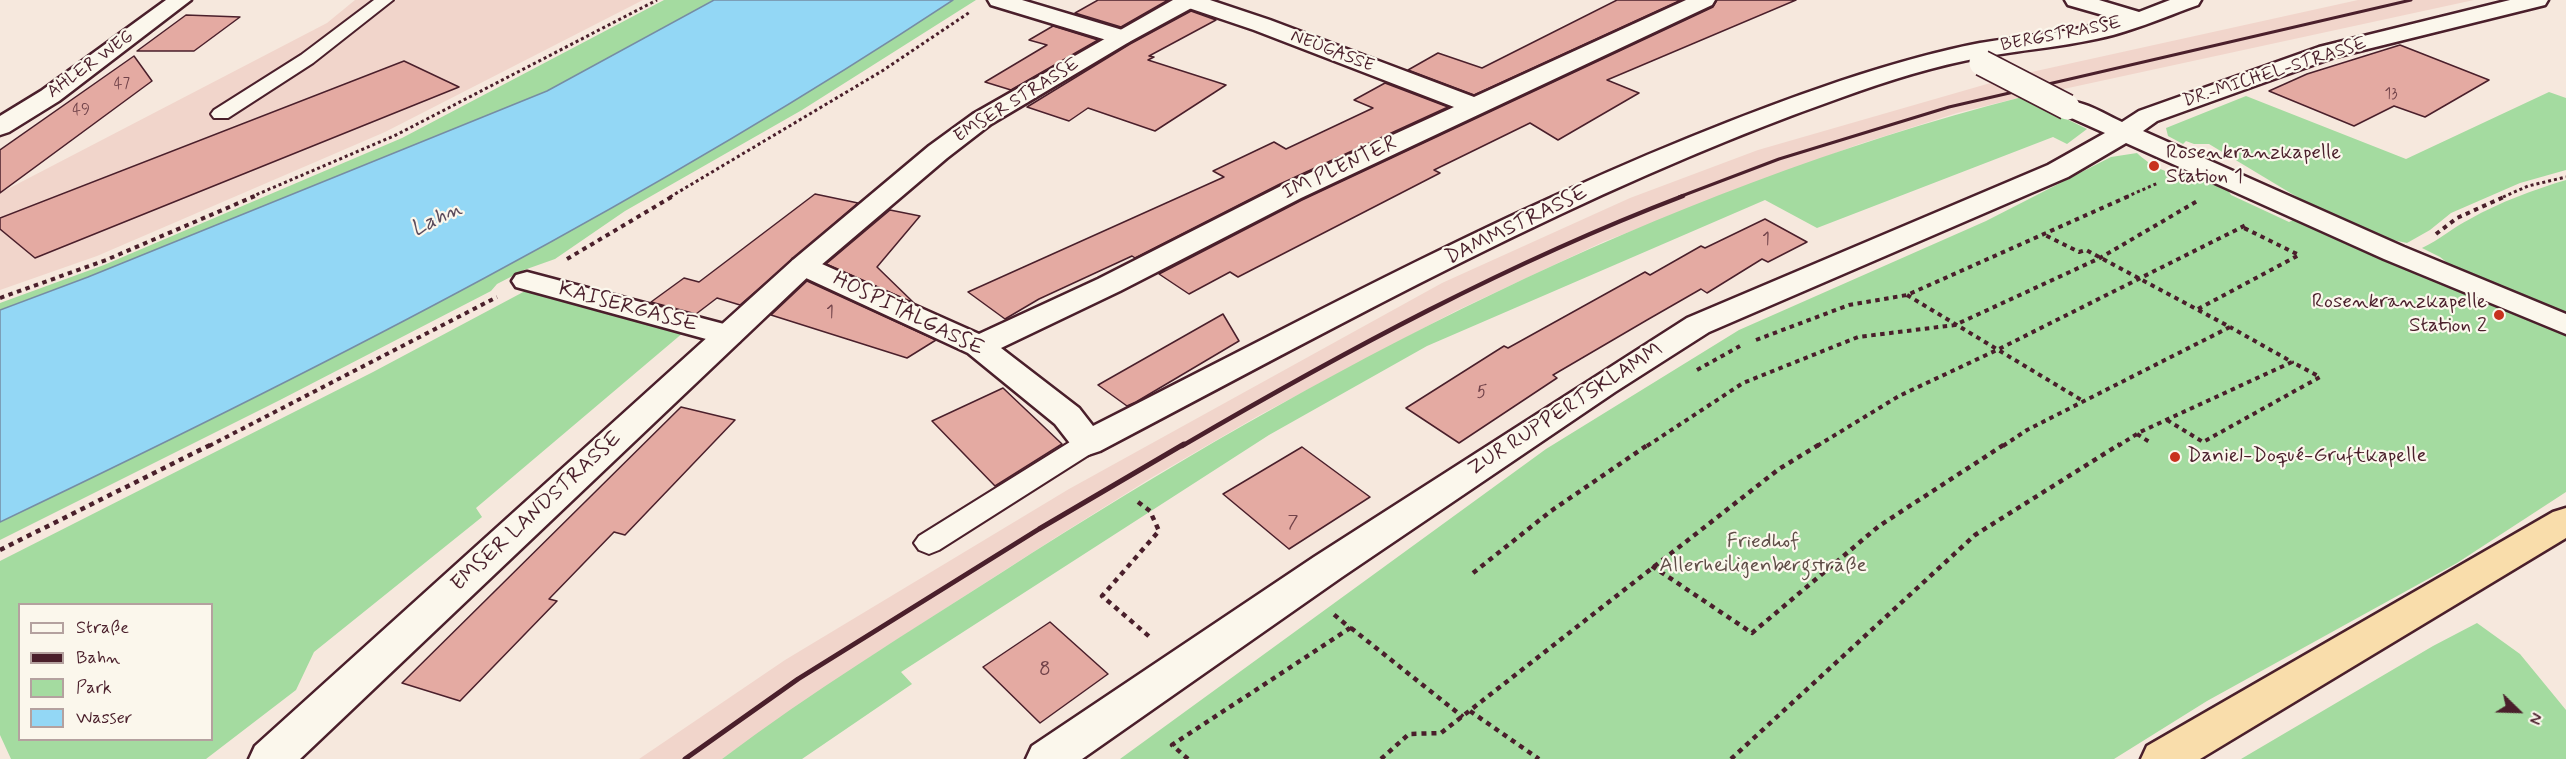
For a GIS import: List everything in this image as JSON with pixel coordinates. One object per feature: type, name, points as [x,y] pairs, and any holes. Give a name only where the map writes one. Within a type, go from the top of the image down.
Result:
[{"type":"highway","points":[[2163,759],[2566,521]]},
{"type":"street","name":"AHLER WEG","points":[[0,127],[50,96],[180,0]]},
{"type":"street","name":"NEUGASSE","points":[[1188,0],[1262,25],[1474,106]]},
{"type":"street","name":"EMSER STRASSE","points":[[803,266],[938,152],[982,119],[1188,0]]},
{"type":"street","name":"IM PLENTER","points":[[979,346],[1108,285],[1291,192],[1704,0]]},
{"type":"street","points":[[2076,0],[2139,19]]},
{"type":"street","name":"BERGSTRASSE","points":[[1973,58],[2106,30],[2190,0]]},
{"type":"street","name":"DR.-MICHEL-STRASSE","points":[[2124,133],[2148,116],[2327,52],[2537,0]]},
{"type":"street","points":[[989,3],[1121,37]]},
{"type":"street","points":[[1973,58],[2067,107],[2124,133],[2205,162],[2285,204],[2394,253],[2566,325]]},
{"type":"street","name":"DAMMSTRASSE","points":[[1088,443],[1475,246],[1589,191],[1696,144],[1857,83],[1973,58]]},
{"type":"street","name":"ZUR RUPPERTSKLAMM","points":[[1048,759],[1593,391],[1698,325],[2058,171],[2124,133]]},
{"type":"street","name":"EMSER LANDSTRASSE","points":[[271,759],[803,266]]},
{"type":"street","name":"HOSPITALGASSE","points":[[803,266],[979,346],[1067,416],[1088,443]]},
{"type":"street","name":"KAISERGASSE","points":[[528,281],[728,335]]},
{"type":"lane","points":[[221,114],[307,59],[385,0]]},
{"type":"lane","points":[[929,543],[1088,443]]},
{"type":"path","points":[[0,298],[106,260],[396,135],[657,0]]},
{"type":"path","points":[[0,550],[241,430],[528,281],[882,71],[989,3]]},
{"type":"path","points":[[2394,253],[2440,233],[2457,218],[2528,186],[2566,177]]},
{"type":"path","points":[[1754,340],[1849,304],[1907,295],[2044,235],[2161,180]]},
{"type":"path","points":[[1473,573],[1551,511],[1743,383],[1858,337],[1955,325],[2100,258],[2200,199]]},
{"type":"path","points":[[1381,759],[1409,734],[1441,733],[1463,717],[1652,566],[1779,469],[1899,396],[2140,279],[2285,204]]},
{"type":"path","points":[[2197,309],[2299,255],[2242,227]]},
{"type":"path","points":[[2044,235],[2079,252],[2086,250],[2320,377],[2203,442],[2166,419]]},
{"type":"path","points":[[1907,295],[2083,401]]},
{"type":"path","points":[[1652,566],[1752,633],[1879,526],[2027,430],[2230,327]]},
{"type":"path","points":[[1695,371],[1744,345]]},
{"type":"path","points":[[1731,759],[1975,535],[2137,434],[2292,362]]},
{"type":"path","points":[[2137,434],[2151,443]]},
{"type":"path","points":[[1138,502],[1150,511],[1159,531],[1102,596],[1183,666]]},
{"type":"path","points":[[1339,605],[1330,612],[1463,717]]},
{"type":"path","points":[[1188,759],[1172,745],[1350,627]]},
{"type":"path","points":[[1470,711],[1539,759]]},
{"type":"shaded area","points":[[355,0],[643,0],[385,132],[97,256],[0,290],[0,193],[327,23]]},
{"type":"shaded area","points":[[2358,0],[2474,0],[2059,90],[2027,73]]},
{"type":"shaded area","points":[[1994,82],[2022,97],[1957,113],[1857,145],[1603,242],[1456,311],[1258,416],[1151,478],[1055,538],[876,653],[722,759],[639,759],[785,660],[1069,489],[1442,283],[1630,198],[1758,150]]},
{"type":"green space","points":[[664,0],[714,0],[547,91],[88,277],[0,310],[0,303],[104,265],[402,138]]},
{"type":"green space","points":[[953,0],[976,0],[802,110],[625,211],[555,259],[524,270],[497,284],[491,291],[280,400],[0,540],[0,522],[244,403],[486,278],[722,144]]},
{"type":"green space","points":[[2549,92],[2566,98],[2566,170],[2520,183],[2451,213],[2430,230],[2407,243],[2374,236],[2317,209],[2209,144],[2194,144],[2186,141],[2183,144],[2168,136],[2166,128],[2246,96],[2406,159]]},
{"type":"green space","points":[[2022,97],[2087,129],[2067,144],[2053,137],[1817,228],[1765,200],[1427,346],[1269,435],[901,672],[912,684],[802,759],[722,759],[861,662],[1123,496],[1368,357],[1494,293],[1622,235],[1753,182],[1886,136]]},
{"type":"green space","name":"Friedhof Allerheiligenbergstraße","points":[[2137,153],[2153,165],[2181,178],[2195,172],[2224,184],[2231,195],[2289,222],[2295,219],[2566,334],[2566,492],[2457,563],[2207,701],[2114,759],[1120,759],[1546,449],[1739,330],[1986,221],[2111,157]]},
{"type":"green space","points":[[2566,180],[2566,314],[2456,270],[2440,257],[2422,248],[2493,207]]},
{"type":"green space","points":[[527,290],[684,332],[476,508],[482,517],[314,652],[296,690],[206,759],[11,759],[0,735],[0,561],[373,372]]},
{"type":"green space","points":[[2477,623],[2520,654],[2566,710],[2566,759],[2241,759],[2433,646]]},
{"type":"water","name":"Lahn","points":[[714,0],[953,0],[722,144],[486,278],[244,403],[0,522],[0,310],[88,277],[547,91]]},
{"type":"building","points":[[1098,0],[1168,0],[1121,27],[1075,13]]},
{"type":"building","points":[[1617,0],[1681,0],[1474,95],[1408,70],[1438,53],[1482,68]]},
{"type":"building","points":[[1717,0],[1796,0],[1607,80],[1639,93],[1558,140],[1530,123],[1434,170],[1440,173],[1238,277],[1230,272],[1189,294],[1159,274],[1302,200],[1713,7]]},
{"type":"building","points":[[1191,11],[1216,20],[1149,56],[1154,57],[1148,60],[1226,85],[1155,131],[1088,108],[1069,121],[1027,107],[1130,44]]},
{"type":"building","points":[[186,15],[240,17],[194,51],[137,51]]},
{"type":"building","points":[[1053,26],[1098,40],[1011,90],[985,82],[1047,45],[1029,40]]},
{"type":"building","points":[[2400,45],[2489,80],[2425,117],[2394,106],[2354,126],[2269,91],[2307,74]]},
{"type":"building","points":[[134,56],[152,81],[0,193],[0,150]]},
{"type":"building","points":[[404,61],[459,87],[35,258],[0,229],[0,218]]},
{"type":"building","points":[[1385,83],[1448,107],[1280,184],[1135,258],[1132,256],[1039,299],[1005,319],[968,292],[1224,177],[1213,171],[1274,142],[1286,149],[1373,108],[1354,100]]},
{"type":"building","points":[[815,194],[858,203],[740,305],[717,298],[696,314],[651,302],[684,278],[699,282]]},
{"type":"building","points":[[890,210],[920,216],[877,267],[914,303],[826,264]]},
{"type":"building","points":[[1765,219],[1807,242],[1768,262],[1762,259],[1707,293],[1701,289],[1647,320],[1553,375],[1557,378],[1459,443],[1406,408],[1504,346],[1508,348],[1645,272],[1650,275],[1701,246],[1705,248]]},
{"type":"building","points":[[807,281],[936,340],[907,358],[771,315]]},
{"type":"building","points":[[1223,314],[1239,341],[1136,402],[1127,406],[1098,385]]},
{"type":"building","points":[[1003,388],[1062,444],[995,486],[932,421]]},
{"type":"building","points":[[681,407],[735,420],[625,535],[614,532],[549,599],[557,601],[460,701],[402,683]]},
{"type":"building","points":[[1302,447],[1370,497],[1289,549],[1223,494]]},
{"type":"building","points":[[1050,622],[1108,674],[1040,723],[983,667]]},
{"type":"railway","points":[[1679,197],[1779,159],[1949,107],[2411,0]]},
{"type":"railway","points":[[1182,446],[1365,343],[1427,311],[1554,250],[1683,196]]},
{"type":"railway","points":[[685,759],[798,679],[1039,529],[1184,444]]},
{"type":"place","name":"Rosenkranzkapelle Station 1","points":[[2154,166]]},
{"type":"place","name":"Rosenkranzkapelle Station 2","points":[[2499,315]]},
{"type":"place","name":"Daniel-Doqué-Gruftkapelle","points":[[2175,457]]}]
